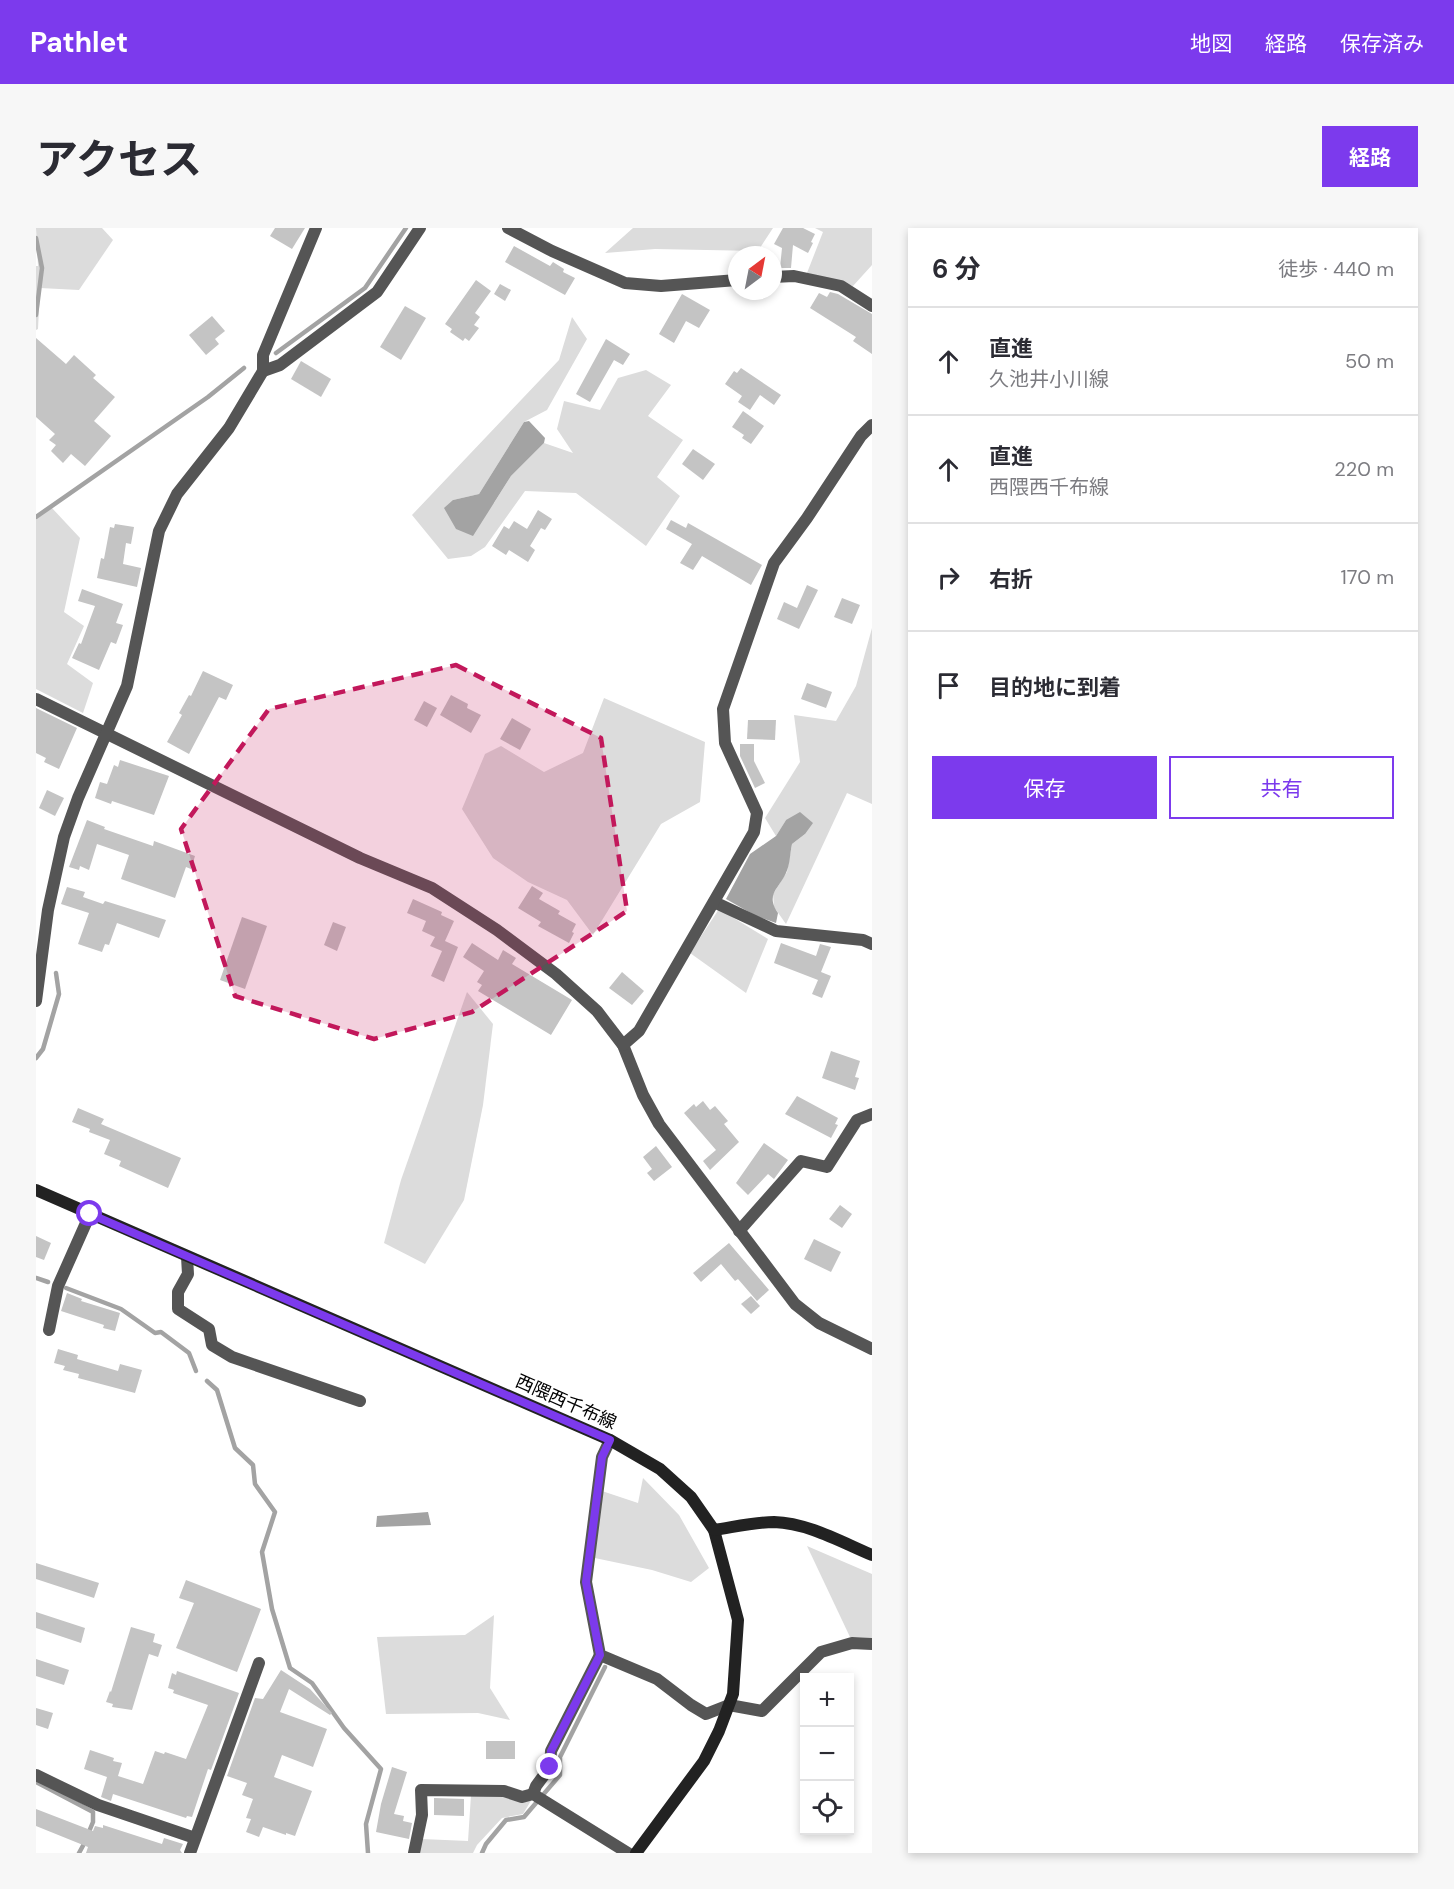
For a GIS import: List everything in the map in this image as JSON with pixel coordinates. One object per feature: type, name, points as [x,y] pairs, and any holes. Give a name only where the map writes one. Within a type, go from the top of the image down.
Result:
[{"type":"street","points":[[36,1001],[40,954],[64,837],[78,798],[127,686],[159,531],[177,494],[229,428],[263,371],[263,355],[316,228]]},
{"type":"street","points":[[263,371],[280,364],[377,292],[420,228]]},
{"type":"street","points":[[508,228],[552,251],[625,283],[661,286],[728,281]]},
{"type":"street","points":[[782,277],[794,276],[841,286],[872,306]]},
{"type":"street","points":[[623,1045],[639,1031],[754,832],[757,813],[725,743],[723,710],[774,563],[861,436],[872,425]]},
{"type":"street","points":[[36,699],[360,858],[432,888],[497,930],[556,974],[597,1011],[623,1045],[643,1095],[659,1124],[795,1304],[819,1323],[872,1349]]},
{"type":"street","points":[[714,902],[776,931],[863,940],[872,944]]},
{"type":"street","points":[[739,1231],[801,1161],[827,1167],[857,1120],[872,1114]]},
{"type":"street","name":"西隈西千布線","points":[[36,1190],[610,1440],[660,1469],[691,1497],[714,1530],[738,1620],[733,1694],[719,1731],[704,1761],[636,1853]]},
{"type":"street","points":[[49,1330],[58,1286],[90,1214]]},
{"type":"street","points":[[187,1257],[188,1274],[178,1292],[178,1309],[209,1329],[212,1345],[232,1357],[360,1401]]},
{"type":"street","points":[[539,1796],[536,1786],[550,1767],[551,1751],[600,1655],[586,1582],[602,1457],[610,1440]]},
{"type":"street","points":[[714,1530],[777,1522],[811,1530],[872,1555]]},
{"type":"street","points":[[600,1655],[657,1679],[691,1706],[706,1714],[729,1705],[762,1711],[821,1652],[852,1643],[872,1644]]},
{"type":"street","points":[[190,1853],[259,1663]]},
{"type":"street","points":[[36,1775],[98,1805],[195,1838]]},
{"type":"street","points":[[414,1853],[422,1815],[422,1790],[504,1791],[522,1797],[539,1796],[628,1853]]},
{"type":"highlighted area","points":[[456,665],[601,738],[627,911],[472,1012],[374,1039],[235,996],[181,829],[269,709]]},
{"type":"shaded area","points":[[36,228],[102,228],[113,240],[79,290],[40,288],[38,329],[36,330],[36,266],[38,266]]},
{"type":"shaded area","points":[[633,228],[773,228],[761,246],[728,246],[728,250],[655,249],[605,253]]},
{"type":"shaded area","points":[[815,228],[872,228],[872,265],[853,286],[807,273],[823,232]]},
{"type":"shaded area","points":[[572,317],[587,339],[547,410],[524,422],[479,494],[453,500],[494,503],[511,476],[544,443],[573,453],[557,429],[564,401],[600,410],[618,378],[646,370],[671,385],[648,416],[683,440],[657,477],[680,496],[646,546],[576,493],[525,491],[485,547],[471,556],[448,559],[412,515],[559,360]]},
{"type":"shaded area","points":[[529,421],[545,438],[544,443],[511,476],[473,536],[456,529],[444,508],[453,500],[479,494],[524,422]]},
{"type":"shaded area","points":[[51,507],[80,538],[64,612],[84,626],[67,664],[93,683],[83,713],[36,689],[36,517]]},
{"type":"shaded area","points":[[872,628],[872,804],[847,793],[786,924],[774,907],[773,894],[787,872],[792,844],[805,834],[786,820],[776,836],[765,818],[800,762],[794,715],[836,721],[856,686]]},
{"type":"shaded area","points":[[604,698],[705,742],[700,802],[661,824],[593,935],[567,900],[528,882],[493,858],[462,809],[485,754],[501,746],[544,772],[583,753]]},
{"type":"shaded area","points":[[800,812],[813,823],[805,834],[792,844],[787,870],[774,892],[773,901],[778,913],[776,923],[756,916],[726,899],[750,854],[776,836],[786,820]]},
{"type":"shaded area","points":[[719,909],[768,939],[746,993],[690,953]]},
{"type":"shaded area","points":[[467,992],[493,1024],[483,1105],[464,1200],[425,1264],[384,1243],[401,1180]]},
{"type":"shaded area","points":[[643,1478],[679,1515],[709,1568],[691,1582],[652,1570],[590,1557],[599,1490],[638,1503]]},
{"type":"shaded area","points":[[428,1512],[431,1525],[376,1527],[377,1516]]},
{"type":"shaded area","points":[[807,1546],[872,1574],[872,1638],[850,1637]]},
{"type":"shaded area","points":[[494,1615],[490,1688],[510,1720],[478,1713],[386,1714],[377,1637],[465,1635]]},
{"type":"shaded area","points":[[471,1795],[532,1799],[523,1814],[502,1818],[477,1845],[473,1853],[419,1853],[422,1839],[468,1841]]},
{"type":"building","points":[[275,228],[305,228],[292,249],[270,236]]},
{"type":"building","points":[[783,228],[803,228],[815,234],[808,253],[793,245],[791,268],[782,268],[782,246],[774,244]]},
{"type":"building","points":[[514,246],[550,266],[553,262],[564,269],[563,272],[575,278],[565,295],[505,262]]},
{"type":"building","points":[[476,280],[491,291],[475,313],[480,317],[474,325],[479,328],[469,341],[465,338],[463,341],[450,332],[452,329],[445,324]]},
{"type":"building","points":[[500,284],[511,290],[505,301],[494,294]]},
{"type":"building","points":[[830,292],[838,294],[872,314],[872,354],[853,341],[856,337],[810,308],[819,293],[827,297]]},
{"type":"building","points":[[682,294],[710,310],[699,328],[686,321],[674,343],[659,334]]},
{"type":"building","points":[[405,306],[426,318],[401,360],[380,347]]},
{"type":"building","points":[[212,316],[225,331],[215,339],[219,344],[206,355],[189,335]]},
{"type":"building","points":[[36,338],[66,364],[74,355],[96,375],[93,378],[115,397],[94,421],[111,436],[85,466],[71,454],[63,463],[51,451],[56,445],[49,440],[55,434],[36,417]]},
{"type":"building","points":[[606,339],[630,354],[623,365],[614,360],[590,402],[576,394]]},
{"type":"building","points":[[301,361],[331,379],[321,397],[291,379]]},
{"type":"building","points":[[741,368],[781,395],[774,405],[760,395],[750,410],[738,402],[742,396],[725,384],[734,371],[737,373]]},
{"type":"building","points":[[743,411],[764,426],[751,444],[742,438],[744,435],[732,427]]},
{"type":"building","points":[[693,449],[715,464],[703,480],[682,464]]},
{"type":"building","points":[[538,510],[552,519],[545,530],[541,528],[530,546],[535,550],[528,562],[509,550],[506,555],[492,546],[504,526],[509,529],[514,521],[527,529]]},
{"type":"building","points":[[671,520],[686,528],[688,523],[762,565],[751,585],[702,556],[693,570],[680,563],[692,544],[666,529]]},
{"type":"building","points":[[115,524],[134,527],[131,544],[126,543],[123,564],[141,568],[137,587],[97,578],[101,558],[104,559],[110,527],[114,528]]},
{"type":"building","points":[[807,585],[818,590],[799,629],[777,619],[784,602],[797,608]]},
{"type":"building","points":[[82,589],[123,604],[116,623],[123,625],[116,644],[111,642],[99,670],[72,658],[79,643],[81,644],[95,606],[78,601]]},
{"type":"building","points":[[842,598],[860,605],[852,624],[834,617]]},
{"type":"building","points":[[203,671],[233,685],[226,700],[219,697],[189,754],[167,742],[182,715],[179,713],[189,695],[191,696]]},
{"type":"building","points":[[807,683],[832,692],[826,708],[801,699]]},
{"type":"building","points":[[451,695],[468,704],[467,708],[481,715],[471,733],[440,715]]},
{"type":"building","points":[[424,701],[437,708],[427,727],[414,720]]},
{"type":"building","points":[[36,708],[77,728],[59,769],[44,762],[46,758],[36,753]]},
{"type":"building","points":[[512,718],[531,729],[520,750],[500,739]]},
{"type":"building","points":[[748,720],[776,720],[775,740],[747,739]]},
{"type":"building","points":[[740,744],[754,744],[754,761],[765,783],[755,788],[740,756]]},
{"type":"building","points":[[120,760],[169,776],[154,815],[112,801],[111,804],[95,798],[100,782],[107,784],[114,765],[118,767]]},
{"type":"building","points":[[47,790],[64,798],[55,816],[39,808]]},
{"type":"building","points":[[87,820],[105,827],[104,829],[153,846],[154,841],[195,856],[191,869],[186,867],[175,898],[121,879],[129,855],[97,844],[89,870],[80,866],[79,870],[69,867]]},
{"type":"building","points":[[532,886],[543,893],[539,899],[560,911],[558,914],[576,924],[569,943],[538,926],[541,922],[518,908]]},
{"type":"building","points":[[67,887],[85,892],[83,897],[103,904],[105,901],[166,920],[159,938],[117,923],[109,945],[105,944],[102,952],[78,944],[89,913],[61,904]]},
{"type":"building","points":[[413,899],[442,912],[441,915],[454,921],[445,941],[458,947],[444,982],[431,976],[442,951],[430,946],[435,937],[422,931],[426,921],[407,913]]},
{"type":"building","points":[[242,917],[267,926],[245,989],[220,980]]},
{"type":"building","points":[[333,922],[346,927],[337,951],[324,945]]},
{"type":"building","points":[[472,943],[498,960],[503,950],[516,958],[512,964],[572,1000],[551,1035],[478,991],[482,985],[477,982],[484,971],[463,957]]},
{"type":"building","points":[[781,943],[816,956],[820,944],[831,947],[821,972],[831,976],[822,998],[812,994],[818,980],[774,963]]},
{"type":"building","points":[[622,972],[644,991],[632,1005],[609,988]]},
{"type":"building","points":[[831,1051],[860,1061],[855,1077],[859,1078],[855,1090],[822,1078]]},
{"type":"building","points":[[797,1096],[838,1118],[835,1124],[838,1125],[831,1138],[785,1114]]},
{"type":"building","points":[[703,1101],[710,1110],[715,1106],[728,1121],[724,1124],[739,1142],[710,1170],[703,1161],[716,1150],[684,1113],[694,1104],[696,1107]]},
{"type":"building","points":[[78,1108],[104,1119],[101,1124],[181,1158],[168,1188],[119,1166],[121,1161],[104,1154],[110,1140],[72,1122]]},
{"type":"building","points":[[764,1143],[788,1160],[774,1179],[768,1174],[748,1195],[736,1183]]},
{"type":"building","points":[[656,1146],[672,1167],[654,1181],[647,1173],[652,1169],[643,1157]]},
{"type":"building","points":[[840,1205],[852,1214],[842,1228],[829,1219]]},
{"type":"building","points":[[36,1236],[51,1243],[44,1260],[36,1257]]},
{"type":"building","points":[[814,1239],[841,1252],[831,1272],[804,1259]]},
{"type":"building","points":[[729,1243],[769,1290],[757,1301],[738,1279],[735,1281],[721,1264],[701,1282],[693,1273]]},
{"type":"building","points":[[67,1293],[82,1299],[81,1301],[120,1313],[115,1331],[103,1328],[104,1325],[61,1311]]},
{"type":"building","points":[[751,1296],[760,1306],[751,1314],[741,1304]]},
{"type":"building","points":[[58,1349],[78,1355],[77,1359],[118,1371],[120,1364],[142,1370],[135,1393],[78,1378],[79,1374],[63,1370],[65,1366],[54,1363]]},
{"type":"building","points":[[36,1563],[99,1583],[94,1598],[36,1579]]},
{"type":"building","points":[[186,1580],[261,1609],[237,1672],[176,1648],[194,1603],[179,1598]]},
{"type":"building","points":[[36,1612],[85,1628],[81,1643],[36,1628]]},
{"type":"building","points":[[131,1627],[155,1634],[153,1642],[162,1645],[158,1657],[149,1654],[132,1710],[112,1707],[113,1704],[106,1702]]},
{"type":"building","points":[[36,1659],[69,1670],[64,1685],[36,1676]]},
{"type":"building","points":[[281,1670],[310,1689],[332,1713],[330,1715],[289,1689],[280,1712],[327,1729],[313,1767],[282,1755],[274,1777],[312,1791],[295,1836],[263,1827],[259,1837],[246,1832],[251,1819],[246,1818],[253,1799],[242,1795],[247,1783],[227,1776],[255,1698],[263,1699]]},
{"type":"building","points":[[177,1671],[239,1693],[211,1770],[208,1769],[192,1817],[187,1816],[186,1818],[113,1794],[111,1801],[101,1797],[107,1777],[84,1769],[90,1750],[122,1763],[118,1776],[143,1784],[155,1751],[186,1759],[208,1705],[173,1693],[174,1690],[168,1688],[172,1673],[176,1675]]},
{"type":"building","points":[[36,1708],[53,1713],[48,1729],[36,1725]]},
{"type":"building","points":[[486,1741],[515,1741],[515,1759],[486,1759]]},
{"type":"building","points":[[392,1767],[407,1772],[394,1814],[404,1816],[403,1821],[412,1823],[409,1839],[376,1832],[381,1804]]},
{"type":"building","points":[[434,1798],[464,1799],[464,1816],[434,1815]]},
{"type":"building","points":[[36,1809],[93,1831],[95,1826],[103,1828],[103,1825],[162,1844],[164,1838],[183,1844],[180,1850],[182,1853],[86,1853],[88,1847],[36,1826]]},
{"type":"waterway","points":[[276,353],[365,288],[406,228]]},
{"type":"waterway","points":[[36,238],[42,268],[36,315]]},
{"type":"waterway","points":[[36,517],[208,397],[244,368]]},
{"type":"waterway","points":[[36,1058],[43,1049],[59,994],[56,973]]},
{"type":"waterway","points":[[36,1278],[48,1282]]},
{"type":"waterway","points":[[66,1288],[121,1309],[155,1333],[161,1332],[189,1353],[196,1371]]},
{"type":"waterway","points":[[207,1381],[217,1390],[235,1448],[253,1465],[255,1484],[275,1512],[262,1552],[272,1609],[290,1668],[312,1683],[344,1728],[381,1769],[366,1824],[368,1853]]},
{"type":"waterway","points":[[482,1853],[486,1844],[506,1820],[524,1817],[560,1775],[560,1757],[605,1667]]},
{"type":"waterway","points":[[36,1782],[93,1812],[93,1822],[88,1834]]},
{"type":"waterway","points":[[79,1853],[85,1842]]},
{"type":"route","points":[[90,1214],[610,1440],[602,1457],[586,1582],[600,1655],[551,1751],[550,1767]]}]
